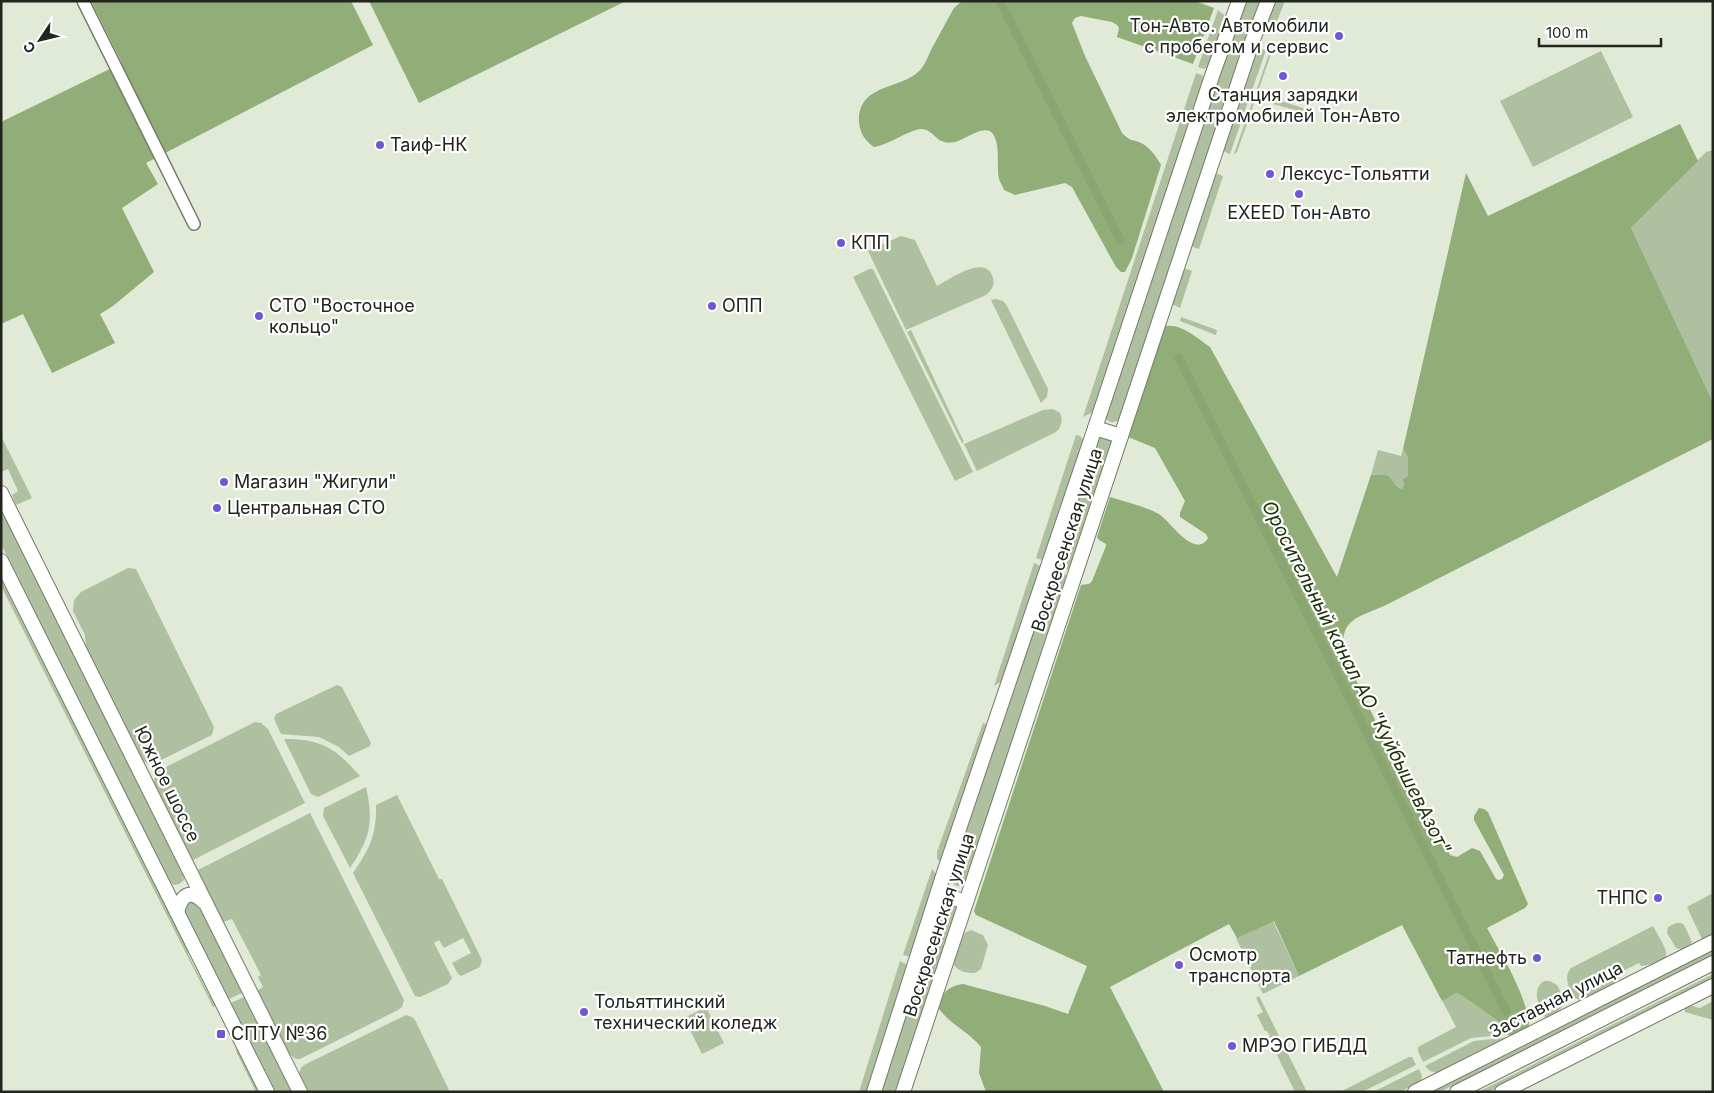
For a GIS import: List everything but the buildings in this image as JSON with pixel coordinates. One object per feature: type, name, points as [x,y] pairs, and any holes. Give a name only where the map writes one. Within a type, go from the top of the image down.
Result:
[{"type":"main road","name":"Воскресенская улица","points":[[874,1092],[938,893],[1212,76],[1239,1]]},
{"type":"main road","name":"Воскресенская улица","points":[[903,1092],[1252,42],[1268,1]]},
{"type":"main road","points":[[1095,428],[1121,436]]},
{"type":"main road","name":"Южное шоссе","points":[[1,492],[300,1092]]},
{"type":"main road","points":[[1,561],[267,1092]]},
{"type":"main road","points":[[166,889],[178,894],[182,892],[188,886],[191,875]]},
{"type":"main road","points":[[938,893],[966,902]]},
{"type":"main road","points":[[177,912],[179,904],[185,896],[192,894],[204,902]]},
{"type":"main road","name":"Заставная улица","points":[[1415,1092],[1713,942]]},
{"type":"main road","points":[[1457,1092],[1713,963]]},
{"type":"main road","points":[[1502,1092],[1713,986]]},
{"type":"main road","points":[[1532,1054],[1541,1072]]},
{"type":"street","points":[[83,1],[194,224]]},
{"type":"green space","points":[[91,1],[351,1],[373,45],[146,163],[158,184],[122,208],[154,272],[113,306],[100,314],[115,343],[52,373],[23,314],[1,324],[1,122],[122,63]]},
{"type":"green space","points":[[369,1],[626,1],[419,103]]},
{"type":"green space","points":[[962,1],[1195,1],[1214,8],[1193,64],[1117,37],[1119,28],[1112,22],[1081,16],[1075,18],[1072,23],[1085,56],[1122,133],[1129,139],[1146,146],[1161,165],[1132,258],[1125,272],[1121,272],[1116,267],[1072,187],[1065,183],[1015,195],[1004,190],[998,174],[997,145],[993,134],[989,131],[980,131],[959,141],[948,143],[921,129],[874,147],[864,136],[859,122],[861,109],[866,100],[873,93],[913,76],[921,69],[954,8]]},
{"type":"green space","points":[[1245,1],[1262,1],[1121,418],[1111,422],[1105,418],[1105,413]]},
{"type":"green space","points":[[1272,1],[1285,1],[1273,31],[1269,30],[1265,24]]},
{"type":"green space","points":[[1218,10],[1224,15],[1226,22],[1209,67],[1204,69],[1198,67]]},
{"type":"green space","points":[[1260,49],[1266,50],[1230,154],[1222,149],[1255,51]]},
{"type":"green space","points":[[1270,51],[1271,54],[1237,152],[1234,154]]},
{"type":"green space","points":[[1601,51],[1633,117],[1533,167],[1500,101]]},
{"type":"green space","points":[[1196,73],[1202,75],[1205,79],[1093,412],[1083,417]]},
{"type":"green space","points":[[1275,99],[1303,108],[1304,111],[1273,104]]},
{"type":"green space","points":[[1680,124],[1698,161],[1631,228],[1713,403],[1713,439],[1386,605],[1358,617],[1347,627],[1344,635],[1345,657],[1407,787],[1438,833],[1450,855],[1457,857],[1472,848],[1480,851],[1496,879],[1499,880],[1504,875],[1474,820],[1474,816],[1479,808],[1488,812],[1528,904],[1525,908],[1487,928],[1520,991],[1528,1017],[1529,1029],[1516,1035],[1503,1035],[1502,1027],[1498,1021],[1461,995],[1456,993],[1442,1001],[1402,925],[1299,976],[1274,921],[1237,938],[1229,924],[1110,987],[1164,1092],[986,1092],[979,1073],[981,1047],[939,1009],[943,995],[952,987],[963,984],[1068,1014],[1087,966],[976,915],[974,911],[1081,585],[1089,584],[1092,581],[1106,546],[1097,537],[1110,497],[1141,506],[1159,514],[1183,537],[1196,545],[1203,544],[1208,538],[1206,534],[1180,517],[1185,501],[1155,448],[1128,437],[1162,327],[1175,326],[1181,328],[1210,347],[1337,577],[1371,475],[1388,476],[1402,489],[1404,485],[1403,479],[1408,476],[1408,457],[1403,449],[1466,173],[1488,216]]},
{"type":"green space","points":[[1713,150],[1713,406],[1631,228],[1706,152]]},
{"type":"green space","points":[[1213,175],[1223,176],[1199,249],[1193,247],[1190,243]]},
{"type":"green space","points":[[901,236],[915,240],[937,286],[968,270],[983,268],[989,271],[993,278],[991,290],[986,295],[906,330],[868,251]]},
{"type":"green space","points":[[873,269],[973,472],[955,481],[853,277]]},
{"type":"green space","points":[[1182,270],[1192,271],[1180,308],[1172,304]]},
{"type":"green space","points":[[991,300],[1003,301],[1007,306],[1048,389],[1047,397],[1041,403]]},
{"type":"green space","points":[[1181,317],[1217,330],[1216,335],[1180,321]]},
{"type":"green space","points":[[911,330],[964,442],[962,443],[907,332]]},
{"type":"green space","points":[[1053,409],[1060,413],[1061,418],[1061,425],[1056,432],[977,471],[964,444],[1043,410]]},
{"type":"green space","points":[[1076,435],[1080,436],[1084,441],[1045,561],[1036,558]]},
{"type":"green space","points":[[1,436],[32,498],[16,505],[12,495],[18,491],[8,469],[1,472]]},
{"type":"green space","points":[[1097,436],[1110,436],[1113,442],[1071,571],[1054,565]]},
{"type":"green space","points":[[1403,449],[1408,457],[1408,476],[1403,479],[1404,485],[1402,489],[1381,474],[1371,475],[1378,450],[1401,456]]},
{"type":"green space","points":[[4,515],[183,874],[184,880],[179,884],[174,885],[169,881],[1,544],[1,516]]},
{"type":"green space","points":[[1034,563],[1043,567],[1007,678],[994,686]]},
{"type":"green space","points":[[128,568],[136,569],[214,727],[212,735],[151,765],[141,760],[86,650],[85,635],[73,611],[74,600],[81,592]]},
{"type":"green space","points":[[1052,570],[1069,576],[965,885],[956,886],[951,881],[951,878]]},
{"type":"green space","points":[[1,573],[189,948],[188,954],[209,995],[218,1005],[213,1007],[1,586]]},
{"type":"green space","points":[[337,685],[342,687],[371,743],[370,746],[349,756],[339,747],[319,737],[281,734],[274,719],[276,714]]},
{"type":"green space","points":[[255,722],[261,723],[268,729],[305,803],[193,860],[153,783],[156,774],[160,770]]},
{"type":"green space","points":[[983,723],[986,724],[987,737],[942,864],[937,859],[937,852]]},
{"type":"green space","points":[[284,739],[308,741],[327,747],[343,758],[360,776],[318,797],[311,794]]},
{"type":"green space","points":[[366,787],[370,821],[366,839],[350,868],[323,816],[324,808]]},
{"type":"green space","points":[[397,795],[439,879],[442,879],[482,960],[480,967],[461,976],[452,963],[471,953],[463,938],[444,948],[439,940],[434,943],[452,978],[448,984],[420,997],[415,996],[353,873],[371,841],[375,825],[376,805]]},
{"type":"green space","points":[[310,813],[404,1000],[402,1007],[398,1010],[300,1059],[296,1059],[289,1054],[257,991],[263,987],[258,977],[261,975],[232,919],[223,922],[198,870]]},
{"type":"green space","points":[[932,869],[937,875],[911,957],[903,955]]},
{"type":"green space","points":[[1713,893],[1713,936],[1702,939],[1687,907]]},
{"type":"green space","points":[[196,898],[244,992],[229,999],[183,908],[183,902]]},
{"type":"green space","points":[[949,902],[957,908],[898,1092],[880,1092],[941,908]]},
{"type":"green space","points":[[1273,921],[1299,976],[1263,994],[1236,938]]},
{"type":"green space","points":[[1676,923],[1684,925],[1692,942],[1683,950],[1676,948],[1667,933],[1668,927]]},
{"type":"green space","points":[[1653,926],[1665,949],[1665,958],[1653,964],[1641,966],[1639,963],[1619,973],[1620,977],[1612,986],[1582,1001],[1575,998],[1567,979],[1571,968]]},
{"type":"green space","points":[[971,930],[983,935],[988,945],[981,969],[975,973],[960,970],[953,963],[960,939]]},
{"type":"green space","points":[[1713,950],[1713,955],[1440,1092],[1429,1092]]},
{"type":"green space","points":[[900,961],[908,965],[867,1092],[859,1092]]},
{"type":"green space","points":[[1713,974],[1713,979],[1489,1092],[1478,1092]]},
{"type":"green space","points":[[1544,981],[1550,981],[1557,985],[1563,997],[1561,1009],[1547,1018],[1542,1015],[1537,996],[1538,988]]},
{"type":"green space","points":[[1456,993],[1498,1021],[1502,1027],[1503,1035],[1471,1038],[1423,1062],[1418,1047],[1456,1027],[1442,1000]]},
{"type":"green space","points":[[246,996],[293,1092],[275,1092],[231,1003]]},
{"type":"green space","points":[[1259,996],[1307,1092],[1295,1092],[1268,1037],[1270,1036],[1265,1031],[1257,1015],[1263,1012],[1256,998]]},
{"type":"green space","points":[[1713,1001],[1713,1020],[1685,1012],[1685,1008],[1689,1006],[1700,1008]]},
{"type":"green space","points":[[706,1007],[724,1043],[702,1054],[684,1018]]},
{"type":"green space","points":[[406,1015],[415,1020],[450,1092],[308,1092],[299,1074],[304,1065]]},
{"type":"green space","points":[[1512,1037],[1438,1073],[1430,1071],[1425,1066],[1474,1041]]},
{"type":"green space","points":[[235,1049],[243,1055],[261,1092],[256,1092]]},
{"type":"green space","points":[[1412,1057],[1416,1065],[1362,1092],[1340,1092]]},
{"type":"green space","points":[[1419,1069],[1422,1076],[1421,1081],[1400,1092],[1373,1092]]},
{"type":"waterway","name":"Оросительный канал АО \"КуйбышевАзот\"","points":[[1000,1],[1120,240]]},
{"type":"waterway","name":"Оросительный канал АО \"КуйбышевАзот\"","points":[[1179,358],[1506,1011]]},
{"type":"place","name":"Тон-Авто. Автомобили с пробегом и сервис","points":[[1339,36]]},
{"type":"place","name":"Станция зарядки электромобилей Тон-Авто","points":[[1283,76]]},
{"type":"place","name":"Таиф-НК","points":[[380,145]]},
{"type":"place","name":"Лексус-Тольятти","points":[[1270,174]]},
{"type":"place","name":"EXEED Тон-Авто","points":[[1299,194]]},
{"type":"place","name":"КПП","points":[[841,243]]},
{"type":"place","name":"ОПП","points":[[712,306]]},
{"type":"place","name":"СТО \"Восточное кольцо\"","points":[[259,316]]},
{"type":"place","name":"Магазин \"Жигули\"","points":[[224,482]]},
{"type":"place","name":"Центральная СТО","points":[[217,508]]},
{"type":"place","name":"ТНПС","points":[[1658,898]]},
{"type":"place","name":"Татнефть","points":[[1537,958]]},
{"type":"place","name":"Осмотр транспорта","points":[[1179,965]]},
{"type":"place","name":"Тольяттинский технический коледж","points":[[584,1012]]},
{"type":"place","name":"СПТУ №36","points":[[221,1034]]},
{"type":"place","name":"МРЭО ГИБДД","points":[[1232,1046]]}]
